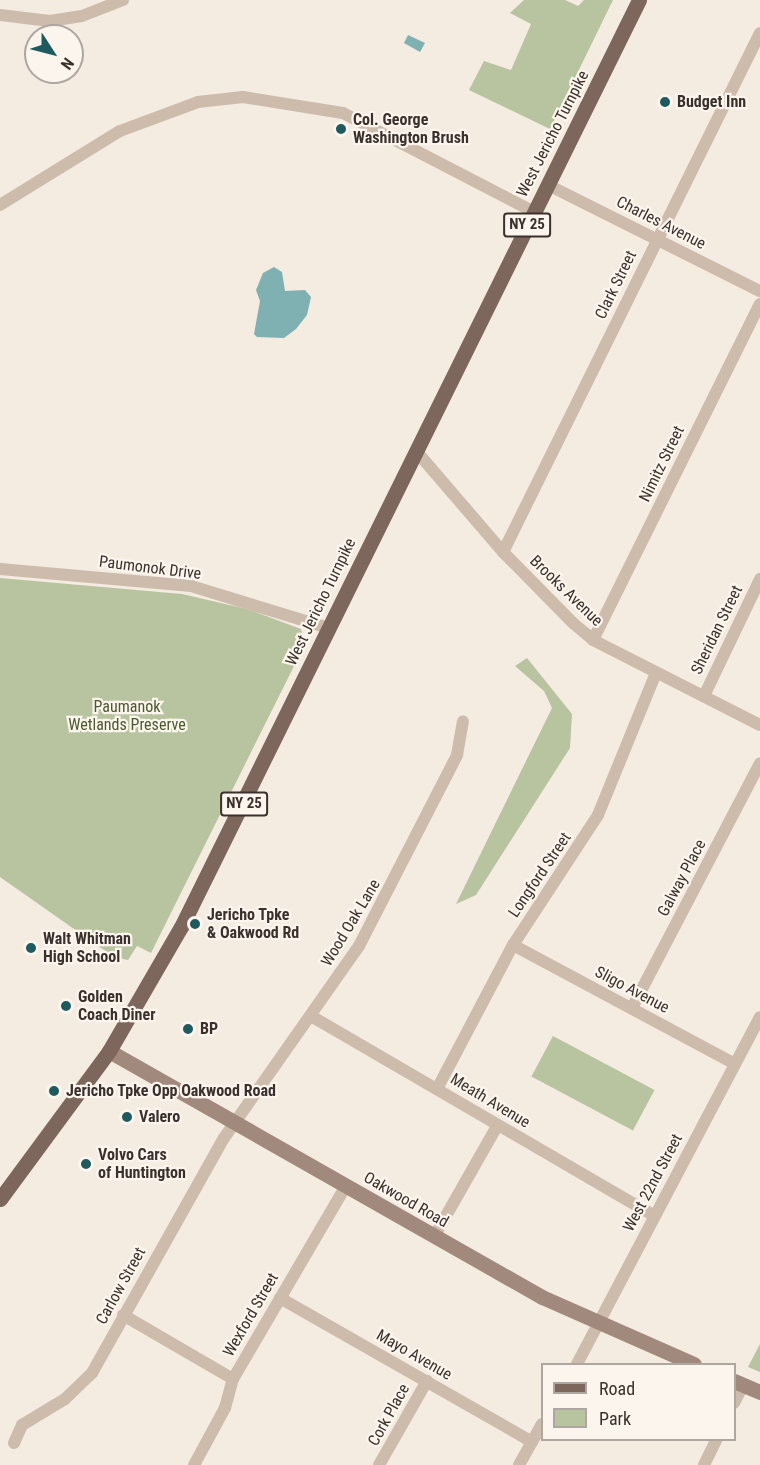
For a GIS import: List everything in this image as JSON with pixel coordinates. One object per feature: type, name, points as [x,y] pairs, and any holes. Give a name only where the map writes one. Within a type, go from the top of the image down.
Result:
[{"type":"main road","name":"West Jericho Turnpike","points":[[0,1199],[109,1051],[141,1001],[206,879],[639,0]]},
{"type":"main road","name":"Oakwood Road","points":[[109,1051],[434,1237],[600,1325],[689,1363]]},
{"type":"main road","points":[[739,1383],[760,1392]]},
{"type":"street","points":[[0,15],[50,21],[82,16],[123,0]]},
{"type":"street","name":"Clark Street","points":[[502,552],[760,33]]},
{"type":"street","points":[[0,205],[25,193],[78,154],[140,122],[198,102],[243,97],[343,113],[534,212]]},
{"type":"street","name":"Charles Avenue","points":[[548,185],[760,291]]},
{"type":"street","name":"Nimitz Street","points":[[593,640],[760,304]]},
{"type":"street","name":"Brooks Avenue","points":[[417,452],[502,552],[593,640],[760,725]]},
{"type":"street","name":"Paumonok Drive","points":[[0,568],[191,586],[328,628]]},
{"type":"street","name":"Sheridan Street","points":[[704,696],[760,579]]},
{"type":"street","name":"Longford Street","points":[[437,1089],[513,945],[598,815],[656,674]]},
{"type":"street","name":"Wood Oak Lane","points":[[236,1124],[311,1016],[382,905],[457,755],[463,722]]},
{"type":"street","name":"Galway Place","points":[[632,1008],[760,763]]},
{"type":"street","name":"Sligo Avenue","points":[[513,945],[735,1064]]},
{"type":"street","name":"Meath Avenue","points":[[311,1016],[653,1215]]},
{"type":"street","name":"West 22nd Street","points":[[578,1363],[600,1325],[653,1215],[760,1017]]},
{"type":"street","name":"Carlow Street","points":[[14,1443],[28,1419],[80,1387],[236,1124]]},
{"type":"street","points":[[434,1237],[497,1126]]},
{"type":"street","name":"Wexford Street","points":[[194,1465],[225,1408],[233,1378],[346,1186]]},
{"type":"street","name":"Mayo Avenue","points":[[280,1298],[532,1442]]},
{"type":"street","points":[[123,1315],[233,1378]]},
{"type":"street","name":"Cork Place","points":[[380,1465],[427,1381]]},
{"type":"street","points":[[519,1465],[541,1427]]},
{"type":"street","points":[[704,1465],[716,1441]]},
{"type":"green space","points":[[524,0],[565,0],[578,6],[584,0],[613,0],[550,129],[469,90],[484,61],[511,70],[531,24],[510,13]]},
{"type":"green space","name":"Paumanok Wetlands Preserve","points":[[0,578],[182,594],[247,609],[301,629],[305,644],[151,953],[137,946],[128,960],[114,957],[0,877]]},
{"type":"green space","points":[[527,658],[572,714],[570,748],[476,895],[456,904],[552,708],[544,691],[515,666]]},
{"type":"green space","points":[[553,1036],[655,1090],[633,1131],[531,1077]]},
{"type":"green space","points":[[760,1344],[760,1372],[748,1367]]},
{"type":"water","points":[[408,35],[425,43],[420,52],[404,43]]},
{"type":"water","points":[[274,267],[282,272],[285,291],[305,290],[311,297],[307,315],[296,329],[284,338],[257,337],[254,334],[260,301],[256,290],[263,273]]},
{"type":"place","name":"Budget Inn","points":[[665,102]]},
{"type":"place","name":"Col. George Washington Brush","points":[[341,129]]},
{"type":"place","name":"Jericho Tpke & Oakwood Rd","points":[[195,924]]},
{"type":"place","name":"Walt Whitman High School","points":[[31,948]]},
{"type":"place","name":"Golden Coach Diner","points":[[66,1006]]},
{"type":"place","name":"BP","points":[[188,1029]]},
{"type":"place","name":"Jericho Tpke Opp Oakwood Road","points":[[54,1091]]},
{"type":"place","name":"Valero","points":[[127,1117]]},
{"type":"place","name":"Volvo Cars of Huntington","points":[[86,1164]]}]
